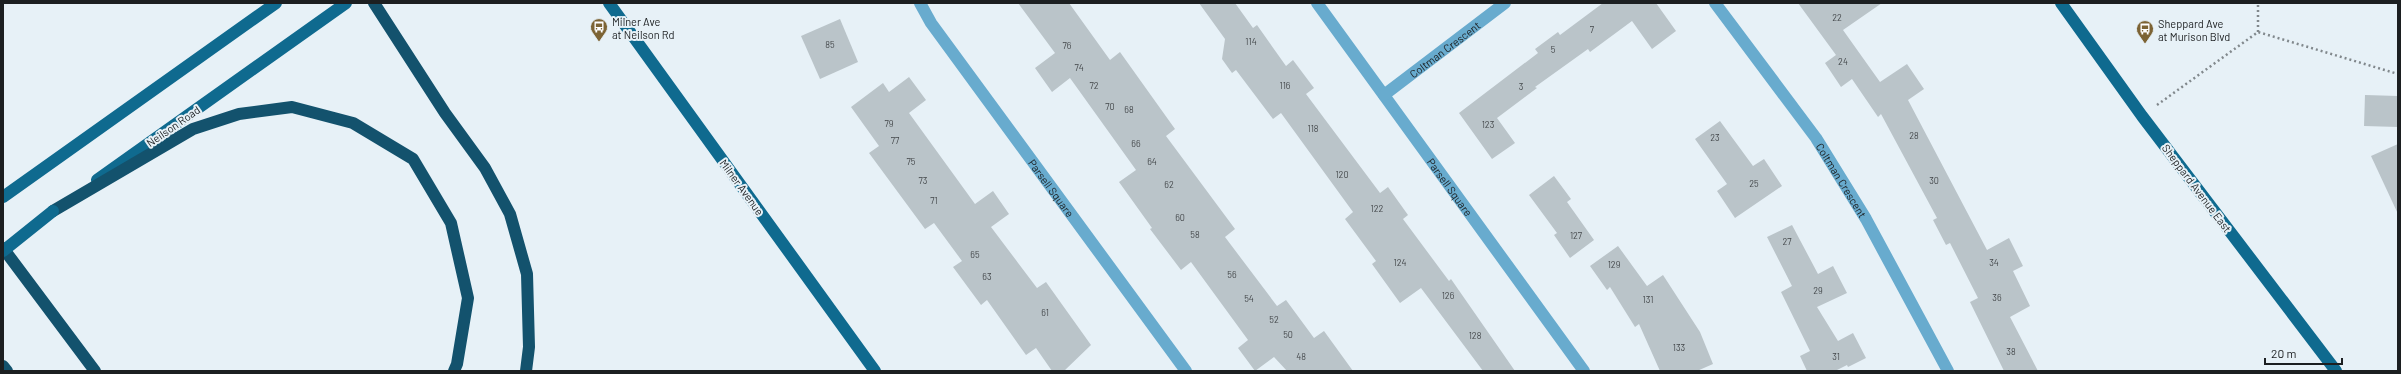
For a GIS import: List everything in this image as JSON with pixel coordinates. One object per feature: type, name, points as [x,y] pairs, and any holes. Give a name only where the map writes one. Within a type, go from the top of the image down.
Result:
[{"type":"highway","points":[[374,3],[445,113],[485,168],[510,214],[526,274],[529,347],[526,371]]},
{"type":"highway","points":[[53,211],[193,129],[239,114],[292,107],[353,123],[412,159],[451,223],[468,298],[457,364],[454,371]]},
{"type":"highway","points":[[3,248],[94,371]]},
{"type":"highway","points":[[3,366],[7,371]]},
{"type":"main road","points":[[3,197],[29,176],[276,3]]},
{"type":"main road","name":"Neilson Road","points":[[3,251],[53,211],[346,3]]},
{"type":"main road","name":"Milner Avenue","points":[[609,3],[875,371]]},
{"type":"main road","name":"Sheppard Avenue East","points":[[2061,3],[2142,116],[2336,371]]},
{"type":"street","name":"Parsell Square","points":[[920,3],[935,30],[1186,371]]},
{"type":"street","name":"Parsell Square","points":[[1317,3],[1584,371]]},
{"type":"street","name":"Coltman Crescent","points":[[1384,95],[1505,3]]},
{"type":"street","name":"Coltman Crescent","points":[[1715,3],[1816,138],[1866,219],[1948,371]]},
{"type":"path","points":[[2258,3],[2258,32]]},
{"type":"path","points":[[2142,116],[2258,32]]},
{"type":"path","points":[[2258,32],[2398,74]]},
{"type":"building","points":[[1018,3],[1069,3],[1110,60],[1120,52],[1175,129],[1166,136],[1235,229],[1225,237],[1277,306],[1286,300],[1314,338],[1324,331],[1353,371],[1287,371],[1274,357],[1255,371],[1238,348],[1248,340],[1191,262],[1181,270],[1150,229],[1152,228],[1119,182],[1136,170],[1070,78],[1052,92],[1035,68],[1055,53]]},
{"type":"building","points":[[1199,3],[1235,3],[1253,28],[1257,25],[1286,66],[1293,60],[1314,88],[1306,94],[1380,193],[1388,187],[1408,215],[1403,219],[1449,281],[1451,279],[1515,371],[1483,371],[1421,288],[1400,303],[1372,264],[1376,261],[1345,219],[1353,212],[1281,113],[1273,119],[1236,70],[1232,73],[1222,59],[1225,39]]},
{"type":"building","points":[[1603,3],[1656,3],[1676,31],[1652,49],[1632,21],[1590,52],[1588,49],[1535,87],[1537,88],[1497,118],[1515,143],[1492,159],[1459,113],[1538,53],[1535,49],[1558,32],[1560,35]]},
{"type":"building","points":[[1798,3],[1882,3],[1843,30],[1880,82],[1907,64],[1924,89],[1908,100],[1987,250],[2009,238],[2023,266],[2013,271],[2030,306],[2010,317],[2038,371],[2004,371],[1970,302],[1978,298],[1950,243],[1946,245],[1933,220],[1937,218],[1881,114],[1878,117],[1852,79],[1841,87],[1825,63],[1836,55]]},
{"type":"building","points":[[840,19],[858,62],[820,79],[801,36]]},
{"type":"building","points":[[909,77],[926,100],[909,113],[975,204],[993,191],[1009,214],[991,227],[1037,288],[1046,282],[1091,345],[1064,371],[1052,371],[1036,348],[1026,355],[987,300],[981,305],[953,267],[962,261],[934,223],[925,229],[869,153],[879,146],[851,107],[883,83],[889,92]]},
{"type":"building","points":[[2365,95],[2398,96],[2398,127],[2364,126]]},
{"type":"building","points":[[1720,121],[1753,166],[1764,159],[1782,186],[1735,218],[1717,191],[1727,184],[1695,139]]},
{"type":"building","points":[[2398,144],[2398,214],[2371,156]]},
{"type":"building","points":[[1554,176],[1571,199],[1567,202],[1594,240],[1570,258],[1554,235],[1557,233],[1529,195]]},
{"type":"building","points":[[1792,225],[1818,274],[1833,266],[1847,293],[1817,307],[1838,341],[1853,333],[1866,358],[1848,367],[1847,365],[1835,371],[1807,371],[1800,356],[1810,351],[1781,292],[1792,286],[1767,237]]},
{"type":"building","points":[[1618,246],[1647,286],[1663,275],[1700,332],[1713,364],[1697,371],[1660,371],[1639,324],[1635,327],[1610,287],[1607,290],[1590,266]]},
{"type":"place","name":"Milner Ave at Neilson Rd","points":[[599,42]]},
{"type":"place","name":"Sheppard Ave at Murison Blvd","points":[[2145,44]]}]
